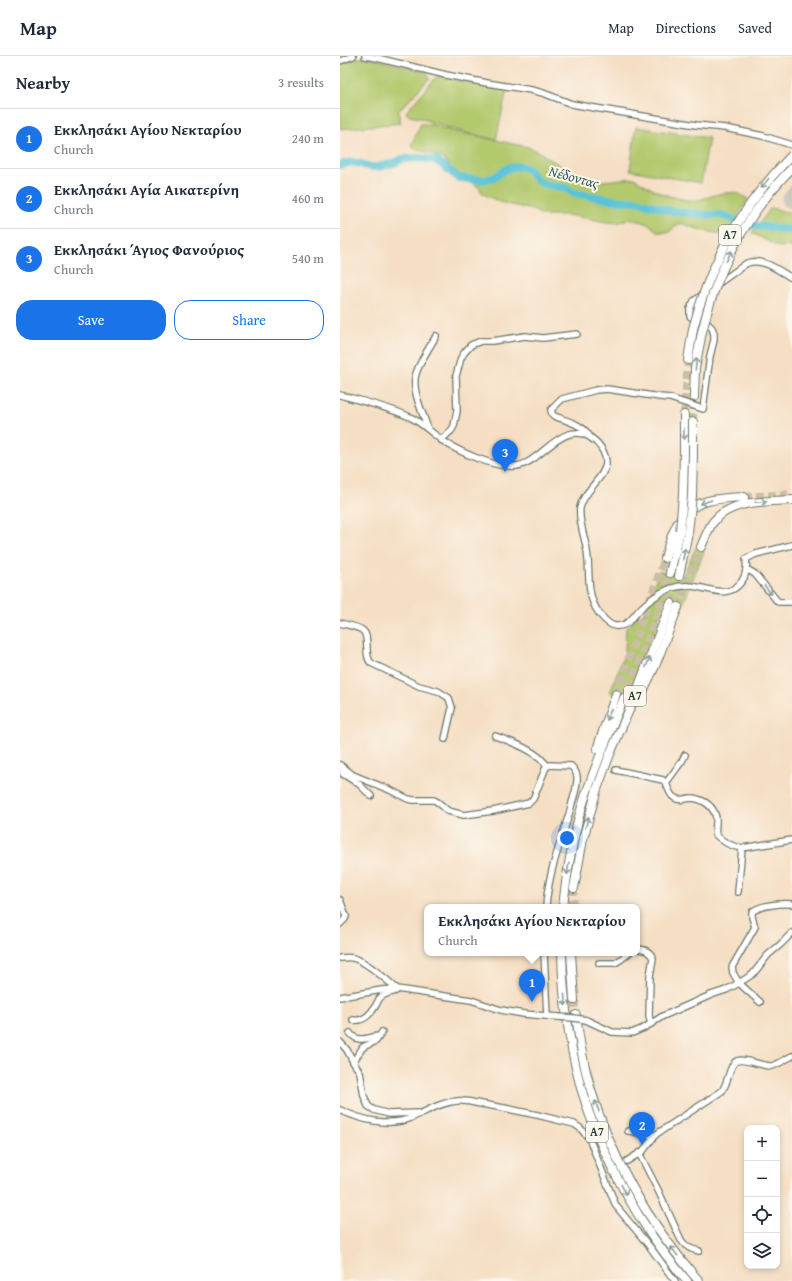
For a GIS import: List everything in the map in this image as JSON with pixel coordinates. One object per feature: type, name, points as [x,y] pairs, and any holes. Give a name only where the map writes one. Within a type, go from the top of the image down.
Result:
[{"type":"highway","name":"Α7","points":[[688,360],[693,329],[708,280],[730,234],[754,197],[771,176],[792,155]]},
{"type":"highway","name":"Α7","points":[[694,397],[695,368],[704,320],[719,278],[738,239],[761,203],[792,168]]},
{"type":"highway","points":[[670,573],[680,531],[684,495],[684,415]]},
{"type":"highway","points":[[679,576],[688,532],[692,496],[693,422]]},
{"type":"highway","points":[[665,558],[675,530],[682,516],[687,512],[709,500],[744,497]]},
{"type":"highway","points":[[701,547],[706,533],[712,523],[728,509],[750,503],[792,500]]},
{"type":"highway","points":[[574,888],[583,839],[597,789],[620,737],[655,666],[675,605]]},
{"type":"highway","points":[[583,804],[595,756],[616,694]]},
{"type":"highway","name":"Α7","points":[[564,904],[571,853],[583,804],[601,751],[624,698]]},
{"type":"highway","name":"Α7","points":[[562,956],[564,991],[571,1045],[582,1090],[591,1117],[627,1197],[660,1248],[687,1281]]},
{"type":"highway","points":[[571,956],[574,1000]]},
{"type":"highway","name":"Α7","points":[[576,1015],[583,1058],[590,1087],[602,1121],[620,1162],[635,1192],[659,1230],[699,1281]]},
{"type":"street","points":[[340,61],[353,56]]},
{"type":"street","points":[[365,56],[446,75],[531,90],[572,104],[696,125],[725,128],[763,136],[792,145]]},
{"type":"street","points":[[792,278],[768,264],[752,262],[747,263],[700,297],[692,305],[690,316],[692,319],[708,324],[712,328],[715,336],[710,356],[703,409],[670,398],[607,389],[596,390],[562,399],[551,410],[552,414],[579,426],[586,432],[605,455],[606,461],[604,470],[586,495],[580,508],[580,517],[588,560],[590,595],[595,608],[612,625],[620,626],[630,621],[639,610],[654,597],[668,589],[690,586],[727,592],[735,588],[743,580],[746,570],[746,559],[753,555],[792,545]]},
{"type":"street","points":[[442,440],[454,426],[457,410],[456,376],[461,358],[464,352],[471,345],[481,341],[494,341],[525,336],[543,338],[577,334]]},
{"type":"street","points":[[428,429],[417,394],[415,378],[417,370],[436,336]]},
{"type":"street","points":[[340,395],[374,404],[410,417],[442,440],[463,452],[483,460],[500,464],[516,466],[526,463],[556,441],[566,436],[579,434],[590,438]]},
{"type":"street","points":[[746,570],[755,574],[778,602],[792,602]]},
{"type":"street","points":[[340,623],[361,629],[364,632],[367,657],[371,663],[419,686],[438,691],[449,698],[452,708],[444,739]]},
{"type":"street","points":[[495,736],[511,742],[543,759],[547,766]]},
{"type":"street","points":[[666,783],[685,755]]},
{"type":"street","points":[[341,766],[353,775],[408,799],[434,800],[439,802],[448,811],[464,815],[493,811],[529,803],[533,799],[547,766]]},
{"type":"street","points":[[341,766],[343,774],[359,784],[371,796]]},
{"type":"street","points":[[546,904],[549,885],[577,779],[575,771],[571,766],[547,766]]},
{"type":"street","points":[[616,770],[659,779],[666,783],[670,793],[677,799],[697,799],[705,802],[711,808],[716,818],[716,836],[728,844],[742,848],[792,840]]},
{"type":"street","points":[[738,892],[742,848]]},
{"type":"street","points":[[340,900],[346,916],[340,924]]},
{"type":"street","points":[[760,1002],[739,983],[733,973],[732,967],[755,927],[752,917],[753,912],[756,909],[776,904],[792,904]]},
{"type":"street","points":[[340,997],[382,990],[400,989],[462,998],[501,1010],[524,1014],[586,1020],[618,1033],[632,1033],[644,1028],[663,1016],[726,990],[739,983],[753,974],[768,955],[782,944],[792,933]]},
{"type":"street","points":[[640,950],[650,952],[654,958],[650,976],[649,1016],[651,1024]]},
{"type":"street","points":[[544,956],[547,1016]]},
{"type":"street","points":[[599,963],[615,963],[625,956]]},
{"type":"street","points":[[340,958],[352,957],[362,962],[400,989]]},
{"type":"street","points":[[353,1020],[360,1020],[367,1016],[383,995],[400,989]]},
{"type":"street","points":[[350,1033],[353,1038],[359,1039],[372,1038],[381,1034],[373,1043],[363,1047],[354,1058]]},
{"type":"street","points":[[340,1042],[354,1058],[360,1072],[364,1096],[368,1106],[374,1110],[389,1114],[422,1113]]},
{"type":"street","points":[[627,1161],[648,1146],[655,1135],[722,1090],[725,1087],[733,1064],[736,1061],[741,1060],[764,1066],[771,1066],[792,1056]]},
{"type":"street","points":[[340,1110],[358,1117],[383,1121],[405,1120],[450,1102],[461,1101],[522,1112],[574,1124],[589,1138],[616,1206],[650,1247],[675,1281]]},
{"type":"street","points":[[628,1131],[635,1131],[644,1135],[655,1135]]},
{"type":"street","points":[[638,1153],[658,1190],[681,1240],[691,1250],[698,1251]]},
{"type":"street","points":[[602,1172],[609,1169]]},
{"type":"shaded area","points":[[792,184],[792,210],[783,206],[781,197]]},
{"type":"green space","points":[[361,58],[379,60],[428,73],[429,79],[398,112],[401,123],[340,129],[340,64],[350,59]]},
{"type":"green space","points":[[437,76],[507,89],[496,140],[409,116],[406,112]]},
{"type":"green space","points":[[421,124],[431,124],[452,131],[528,147],[576,174],[591,179],[603,181],[634,178],[654,190],[669,196],[686,200],[698,200],[718,194],[736,192],[748,199],[725,235],[701,230],[680,223],[669,232],[658,232],[650,225],[640,221],[627,219],[618,223],[568,215],[542,215],[533,210],[500,202],[483,194],[479,187],[456,173],[443,158],[412,148],[412,143]]},
{"type":"green space","points":[[636,127],[709,138],[701,183],[630,170]]},
{"type":"green space","points":[[771,208],[792,213],[792,248],[787,246],[779,247],[752,233]]},
{"type":"green space","points":[[687,419],[690,419],[690,480],[686,525],[676,575],[674,574],[679,555],[685,516]]},
{"type":"green space","points":[[696,547],[704,551],[682,607],[665,599],[630,700],[607,753],[571,888],[569,888],[577,838],[585,806],[627,699],[610,692],[625,653],[626,628],[644,613],[659,571],[683,577]]},
{"type":"green space","points":[[570,1016],[573,1016],[607,1142],[695,1281],[692,1281],[649,1226],[615,1165],[586,1092],[578,1061]]},
{"type":"waterway","name":"Νέδoντας","points":[[340,165],[352,162],[370,167],[378,167],[394,163],[402,159],[420,158],[436,160],[459,178],[484,180],[495,177],[508,168],[520,166],[528,169],[540,182],[565,188],[574,193],[620,201],[637,201],[671,211],[722,215],[748,225],[792,230]]},
{"type":"tunnel","points":[[684,415],[688,360]]},
{"type":"tunnel","points":[[693,422],[694,397]]},
{"type":"tunnel","points":[[744,497],[792,494]]},
{"type":"tunnel","points":[[678,607],[701,547]]},
{"type":"tunnel","points":[[616,694],[665,558]]},
{"type":"tunnel","points":[[624,698],[655,621],[670,573]]},
{"type":"tunnel","points":[[671,603],[679,576]]},
{"type":"tunnel","points":[[573,904],[574,888]]},
{"type":"tunnel","points":[[574,1000],[576,1015]]},
{"type":"place","name":"Εκκλησάκι Άγιος Φανούριος","points":[[505,472]]},
{"type":"place","name":"Εκκλησάκι Αγίου Νεκταρίου","points":[[532,1002]]},
{"type":"place","name":"Εκκλησάκι Αγία Αικατερίνη","points":[[642,1145]]}]
